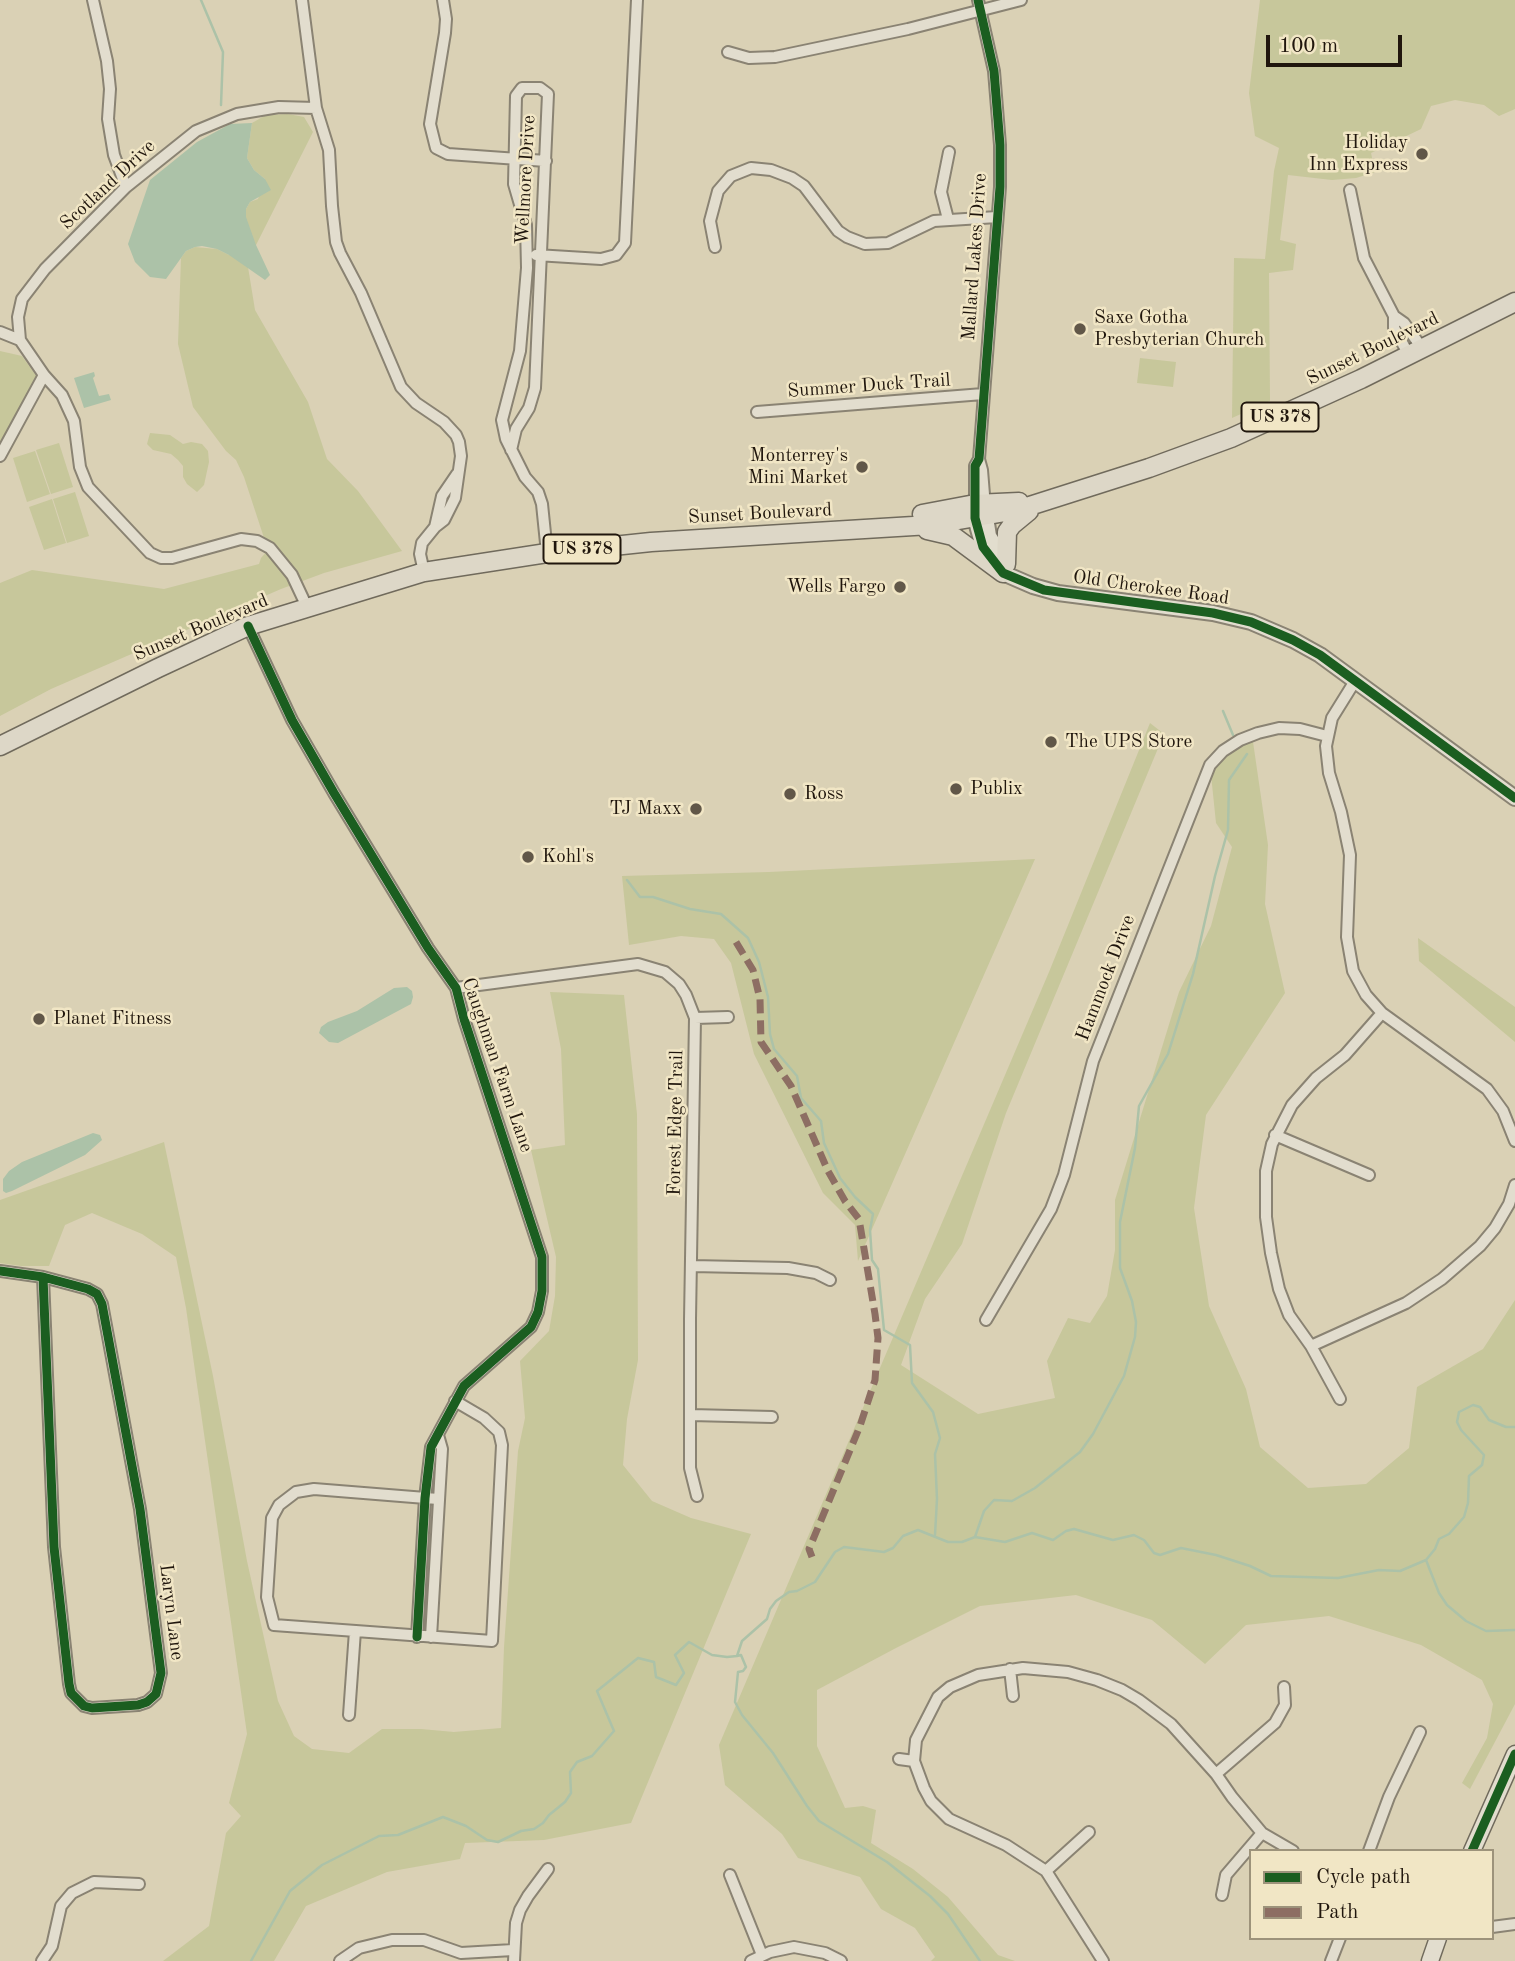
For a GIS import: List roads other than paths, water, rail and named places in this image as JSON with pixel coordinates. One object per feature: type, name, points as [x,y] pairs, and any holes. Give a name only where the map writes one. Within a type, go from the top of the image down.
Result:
[{"type":"main road","name":"Sunset Boulevard","points":[[0,746],[248,626],[424,572],[547,553],[651,542],[894,526],[1015,502],[1038,503],[1149,468],[1270,422],[1515,302]]},
{"type":"main road","points":[[894,526],[932,530],[953,536],[985,562],[1008,571],[1007,532],[1023,514],[1038,503]]},
{"type":"main road","points":[[1473,1849],[1515,1754]]},
{"type":"main road","points":[[1430,1961],[1437,1940]]},
{"type":"street","points":[[93,0],[107,61],[110,89],[108,119],[114,155],[126,187]]},
{"type":"street","points":[[302,0],[316,108],[329,149],[332,206],[340,253],[361,293],[401,387],[416,403],[444,422],[456,435],[461,456],[453,505],[444,520],[422,543],[420,554],[424,572]]},
{"type":"street","points":[[443,0],[446,19],[430,124],[433,142],[439,151],[448,154],[546,161]]},
{"type":"street","points":[[527,254],[610,258],[621,250],[625,243],[637,0]]},
{"type":"street","points":[[728,52],[749,58],[775,57],[980,5],[1021,0]]},
{"type":"street","name":"Mallard Lakes Drive","points":[[980,5],[994,72],[1000,130],[997,217],[979,459],[982,470],[980,511]]},
{"type":"street","name":"Wellmore Drive","points":[[511,450],[516,429],[529,408],[535,388],[548,94],[540,88],[522,88],[516,96],[514,184],[526,225],[527,254],[520,351],[502,429],[511,450],[524,477],[538,492],[542,504],[547,553]]},
{"type":"street","name":"Scotland Drive","points":[[20,340],[19,307],[31,286],[126,187],[197,131],[237,114],[279,107],[316,108]]},
{"type":"street","points":[[948,152],[941,191],[948,219]]},
{"type":"street","points":[[715,247],[710,221],[718,191],[731,176],[751,168],[771,170],[798,182],[810,192],[838,231],[865,244],[888,243],[926,224],[948,219],[997,217]]},
{"type":"street","points":[[1350,190],[1364,258],[1394,316],[1394,328],[1416,352]]},
{"type":"street","points":[[0,332],[20,340],[44,375],[62,395],[74,421],[80,467],[88,487],[150,553],[162,558],[173,558],[241,539],[257,541],[270,548],[292,575],[307,607]]},
{"type":"street","points":[[0,456],[44,375]]},
{"type":"street","name":"Summer Duck Trail","points":[[757,412],[983,394]]},
{"type":"street","points":[[980,511],[989,536],[1008,571]]},
{"type":"street","name":"Old Cherokee Road","points":[[1008,571],[1032,586],[1058,593],[1213,613],[1238,618],[1293,640],[1320,655],[1515,799]]},
{"type":"street","name":"Caughman Farm Lane","points":[[248,626],[288,711],[334,793],[456,988],[542,1257],[542,1291],[538,1312],[531,1327],[464,1386],[431,1447],[425,1499],[417,1637]]},
{"type":"street","points":[[1355,681],[1335,710],[1327,736],[1327,764],[1350,855],[1347,937],[1350,963],[1366,995],[1382,1013],[1487,1090],[1503,1111],[1515,1141]]},
{"type":"street","name":"Hammock Drive","points":[[986,1320],[1051,1209],[1064,1175],[1097,1049],[1210,765],[1232,745],[1258,733],[1279,728],[1327,736]]},
{"type":"street","name":"Forest Edge Trail","points":[[456,988],[638,964],[664,972],[686,995],[695,1018],[690,1468],[697,1496]]},
{"type":"street","points":[[1340,1399],[1311,1346],[1289,1315],[1279,1289],[1271,1254],[1265,1189],[1269,1153],[1275,1135],[1292,1105],[1316,1077],[1345,1055],[1382,1013]]},
{"type":"street","points":[[695,1018],[728,1017]]},
{"type":"street","points":[[1275,1135],[1369,1175]]},
{"type":"street","points":[[1311,1346],[1396,1308],[1442,1279],[1473,1253],[1495,1228],[1514,1192]]},
{"type":"street","points":[[692,1266],[788,1268],[816,1273],[830,1280]]},
{"type":"street","name":"Laryn Lane","points":[[0,1271],[43,1277],[94,1292],[102,1304],[140,1509],[161,1673],[156,1694],[148,1702],[138,1705],[92,1708],[84,1706],[71,1693],[69,1684],[54,1548],[43,1277]]},
{"type":"street","points":[[438,1499],[314,1489],[296,1492],[279,1505],[272,1518],[267,1597],[274,1625],[492,1641],[502,1445],[499,1432],[484,1418],[455,1401]]},
{"type":"street","points":[[691,1415],[772,1417]]},
{"type":"street","points":[[431,1637],[442,1449],[438,1435]]},
{"type":"street","points":[[349,1715],[355,1631]]},
{"type":"street","points":[[1010,1670],[1013,1696]]},
{"type":"street","points":[[1103,1961],[1046,1871],[1006,1845],[949,1819],[927,1795],[917,1776],[914,1761],[916,1740],[938,1697],[965,1679],[1010,1670],[1068,1672],[1122,1690],[1160,1715],[1216,1774],[1262,1833],[1290,1849]]},
{"type":"street","points":[[1216,1774],[1275,1723],[1284,1705],[1284,1687]]},
{"type":"street","points":[[1370,1849],[1389,1797],[1420,1732]]},
{"type":"street","points":[[900,1759],[914,1761]]},
{"type":"street","points":[[1046,1871],[1089,1832]]},
{"type":"street","points":[[1222,1895],[1226,1875],[1262,1833]]},
{"type":"street","points":[[340,1961],[359,1948],[393,1940],[424,1940],[461,1953],[514,1955],[516,1923],[520,1910],[548,1869]]},
{"type":"street","points":[[730,1875],[762,1955]]},
{"type":"street","points":[[42,1961],[52,1946],[61,1906],[72,1892],[94,1882],[139,1884]]},
{"type":"street","points":[[1494,1927],[1515,1924]]},
{"type":"street","points":[[1331,1961],[1339,1940]]},
{"type":"street","points":[[751,1961],[781,1949],[806,1948],[841,1961]]},
{"type":"waterway","points":[[201,0],[223,52],[221,105]]},
{"type":"waterway","points":[[1223,711],[1233,735]]},
{"type":"waterway","points":[[975,1537],[984,1511],[994,1500],[1012,1501],[1035,1488],[1080,1452],[1093,1434],[1124,1376],[1135,1337],[1136,1322],[1132,1301],[1120,1268],[1120,1222],[1135,1148],[1139,1106],[1168,1054],[1193,974],[1228,830],[1229,780],[1247,754]]},
{"type":"waterway","points":[[627,880],[640,897],[653,897],[690,909],[721,914],[748,938],[759,962],[768,997],[770,1034],[774,1049],[797,1076],[801,1098],[821,1121],[824,1143],[840,1178],[873,1214],[870,1230],[872,1260],[878,1269],[884,1330],[910,1345],[912,1383],[933,1412],[940,1438],[935,1454],[935,1535]]},
{"type":"waterway","points":[[737,1656],[742,1641],[767,1619],[776,1601],[789,1592],[815,1582],[835,1552],[844,1547],[884,1552],[893,1548],[903,1536],[918,1530],[948,1542],[962,1542],[975,1537],[1005,1542],[1032,1533],[1053,1540],[1074,1529],[1113,1540],[1134,1535],[1144,1540],[1154,1553],[1160,1555],[1181,1548],[1216,1555],[1271,1576],[1338,1578],[1379,1570],[1400,1571],[1426,1560],[1439,1539],[1449,1534],[1464,1517],[1468,1503],[1469,1476],[1482,1465],[1484,1455],[1461,1430],[1457,1422],[1459,1412],[1473,1405],[1480,1407],[1489,1420],[1506,1427],[1515,1427]]},
{"type":"waterway","points":[[1426,1560],[1439,1593],[1447,1605],[1466,1621],[1486,1631],[1515,1630]]},
{"type":"waterway","points":[[251,1961],[290,1891],[322,1865],[379,1836],[398,1835],[443,1817],[466,1826],[487,1840],[498,1842],[543,1823],[571,1793],[570,1772],[577,1762],[592,1756],[614,1731],[597,1691],[638,1658],[654,1662],[656,1677],[676,1685],[684,1673],[675,1655],[689,1642],[712,1655],[737,1656]]},
{"type":"waterway","points":[[737,1656],[741,1655],[746,1667],[738,1672],[735,1702],[742,1715],[773,1753],[807,1806],[819,1821],[887,1862],[930,1896],[948,1914],[980,1961]]},
{"type":"place","name":"Holiday Inn Express","points":[[1422,154]]},
{"type":"place","name":"Saxe Gotha Presbyterian Church","points":[[1080,329]]},
{"type":"place","name":"Monterrey's Mini Market","points":[[862,467]]},
{"type":"place","name":"Wells Fargo","points":[[900,587]]},
{"type":"place","name":"The UPS Store","points":[[1051,742]]},
{"type":"place","name":"Publix","points":[[956,789]]},
{"type":"place","name":"Ross","points":[[790,794]]},
{"type":"place","name":"TJ Maxx","points":[[696,809]]},
{"type":"place","name":"Kohl's","points":[[528,857]]},
{"type":"place","name":"Planet Fitness","points":[[39,1019]]}]
